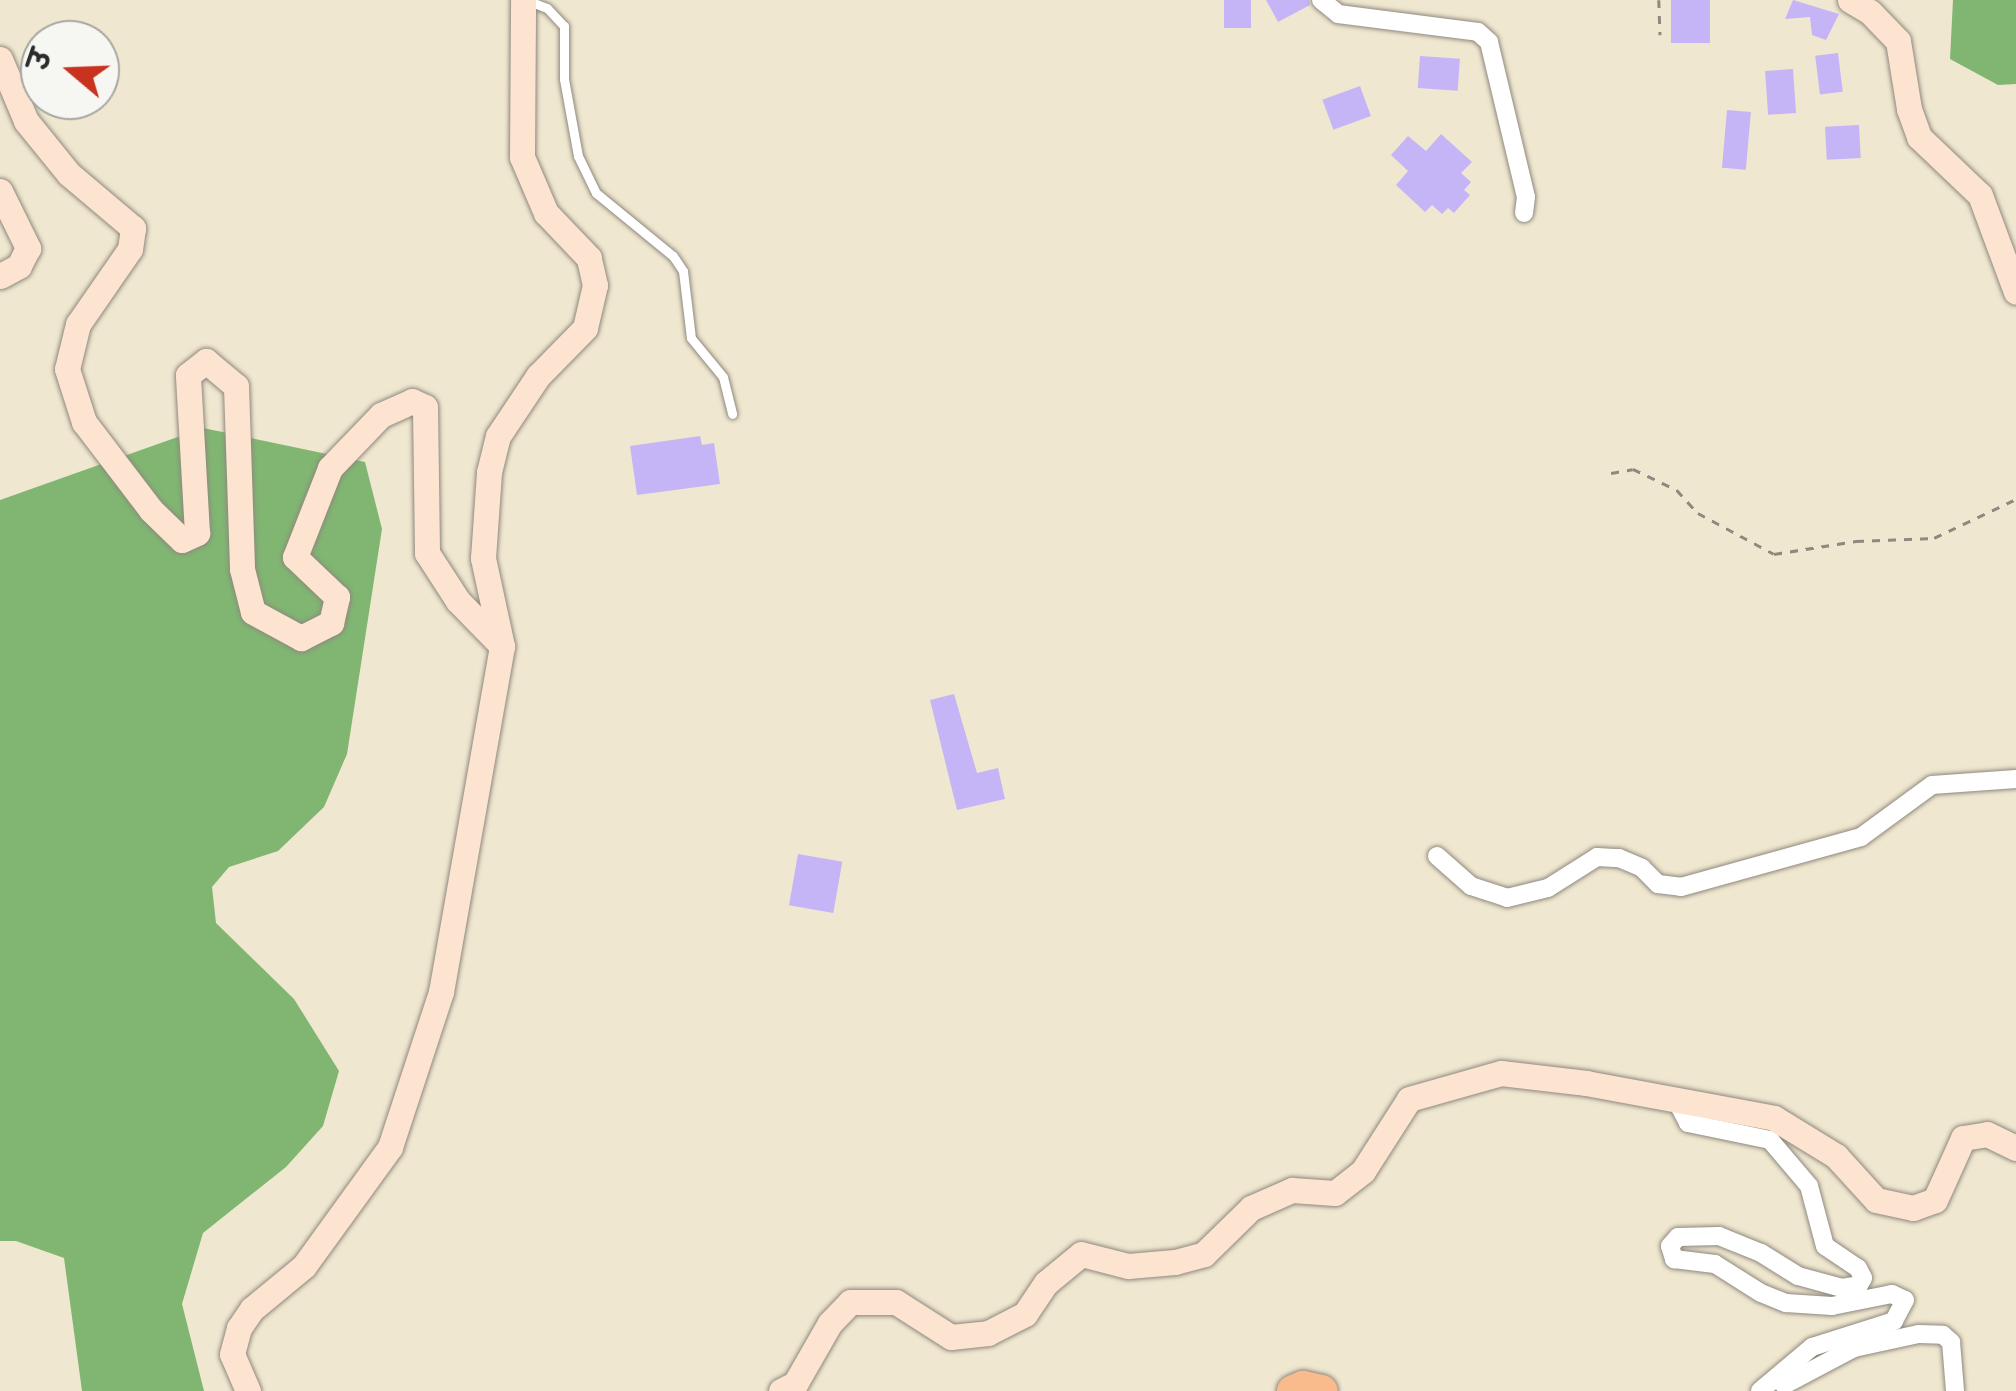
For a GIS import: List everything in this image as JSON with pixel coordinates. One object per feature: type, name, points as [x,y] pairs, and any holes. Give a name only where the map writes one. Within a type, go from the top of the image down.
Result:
[{"type":"highway","points":[[1292,1391],[1322,1391]]},
{"type":"main road","points":[[248,1391],[232,1354],[239,1328],[252,1309],[304,1266],[390,1148],[442,992],[502,646],[483,558],[489,472],[498,436],[538,376],[585,328],[595,285],[589,258],[546,213],[522,157],[525,0]]},
{"type":"main road","points":[[1850,0],[1870,12],[1898,41],[1909,109],[1919,137],[1980,195],[2016,292]]},
{"type":"main road","points":[[0,60],[26,121],[69,174],[132,228],[130,249],[78,324],[67,369],[84,422],[152,510],[182,540],[198,534],[188,375],[206,362],[236,386],[242,569],[254,612],[301,638],[331,624],[337,596],[295,556],[330,468],[381,415],[412,401],[425,408],[427,553],[458,601],[502,646]]},
{"type":"main road","points":[[0,191],[28,248],[20,266],[0,276]]},
{"type":"main road","points":[[781,1391],[795,1384],[830,1322],[850,1302],[896,1302],[952,1337],[988,1333],[1025,1314],[1046,1283],[1081,1254],[1128,1266],[1204,1254],[1251,1208],[1292,1190],[1334,1192],[1363,1171],[1409,1099],[1501,1072],[1774,1118],[1836,1156],[1876,1200],[1913,1208],[1935,1200],[1963,1138],[1988,1134],[2016,1148]]},
{"type":"street","points":[[1321,0],[1338,14],[1478,32],[1489,42],[1526,197],[1524,214]]},
{"type":"street","points":[[1437,856],[1471,886],[1506,898],[1548,888],[1597,857],[1619,858],[1642,868],[1658,884],[1681,887],[1861,837],[1932,785],[2016,778]]},
{"type":"street","points":[[1676,1100],[1688,1123],[1770,1140],[1809,1186],[1825,1246],[1858,1268],[1862,1278],[1859,1285],[1842,1288],[1812,1280],[1720,1236],[1690,1233],[1678,1236],[1670,1246],[1674,1260],[1715,1264],[1761,1293],[1786,1303],[1863,1304],[1892,1294],[1905,1300],[1894,1320],[1812,1347],[1760,1391]]},
{"type":"street","points":[[1776,1391],[1854,1348],[1919,1334],[1942,1335],[1950,1342],[1955,1391]]},
{"type":"lane","points":[[525,0],[546,8],[564,26],[564,80],[578,156],[596,193],[673,256],[683,271],[691,338],[723,378],[732,414]]},
{"type":"path","points":[[1659,0],[1660,34]]},
{"type":"path","points":[[1611,473],[1633,469],[1677,490],[1698,513],[1774,554],[1856,541],[1934,538],[2016,499]]},
{"type":"green space","points":[[1953,0],[2016,0],[2016,84],[1998,85],[1950,59]]},
{"type":"green space","points":[[203,428],[365,462],[382,529],[347,754],[324,807],[278,851],[229,867],[212,887],[216,923],[294,999],[339,1071],[323,1126],[286,1167],[203,1233],[182,1304],[204,1391],[82,1391],[64,1258],[16,1241],[0,1241],[0,500]]},
{"type":"building","points":[[1224,0],[1251,0],[1251,28],[1224,28]]},
{"type":"building","points":[[1266,0],[1309,0],[1310,5],[1278,22]]},
{"type":"building","points":[[1671,0],[1710,0],[1710,43],[1671,43]]},
{"type":"building","points":[[1793,0],[1839,14],[1826,40],[1812,35],[1810,17],[1785,19]]},
{"type":"building","points":[[1838,53],[1843,92],[1820,95],[1815,56]]},
{"type":"building","points":[[1420,56],[1460,59],[1458,91],[1418,88]]},
{"type":"building","points":[[1793,69],[1796,113],[1768,115],[1765,71]]},
{"type":"building","points":[[1360,86],[1371,116],[1333,130],[1322,100]]},
{"type":"building","points":[[1727,110],[1751,112],[1746,170],[1722,168]]},
{"type":"building","points":[[1859,125],[1861,158],[1827,160],[1825,127]]},
{"type":"building","points":[[1441,134],[1472,162],[1461,173],[1471,182],[1464,190],[1470,195],[1454,213],[1448,208],[1442,214],[1432,205],[1425,212],[1396,185],[1408,171],[1391,155],[1408,136],[1426,151]]},
{"type":"building","points":[[700,436],[702,445],[714,443],[720,484],[637,495],[630,446]]},
{"type":"building","points":[[954,694],[977,773],[998,768],[1005,799],[957,810],[930,700]]},
{"type":"building","points":[[798,854],[842,862],[833,913],[789,905]]}]
